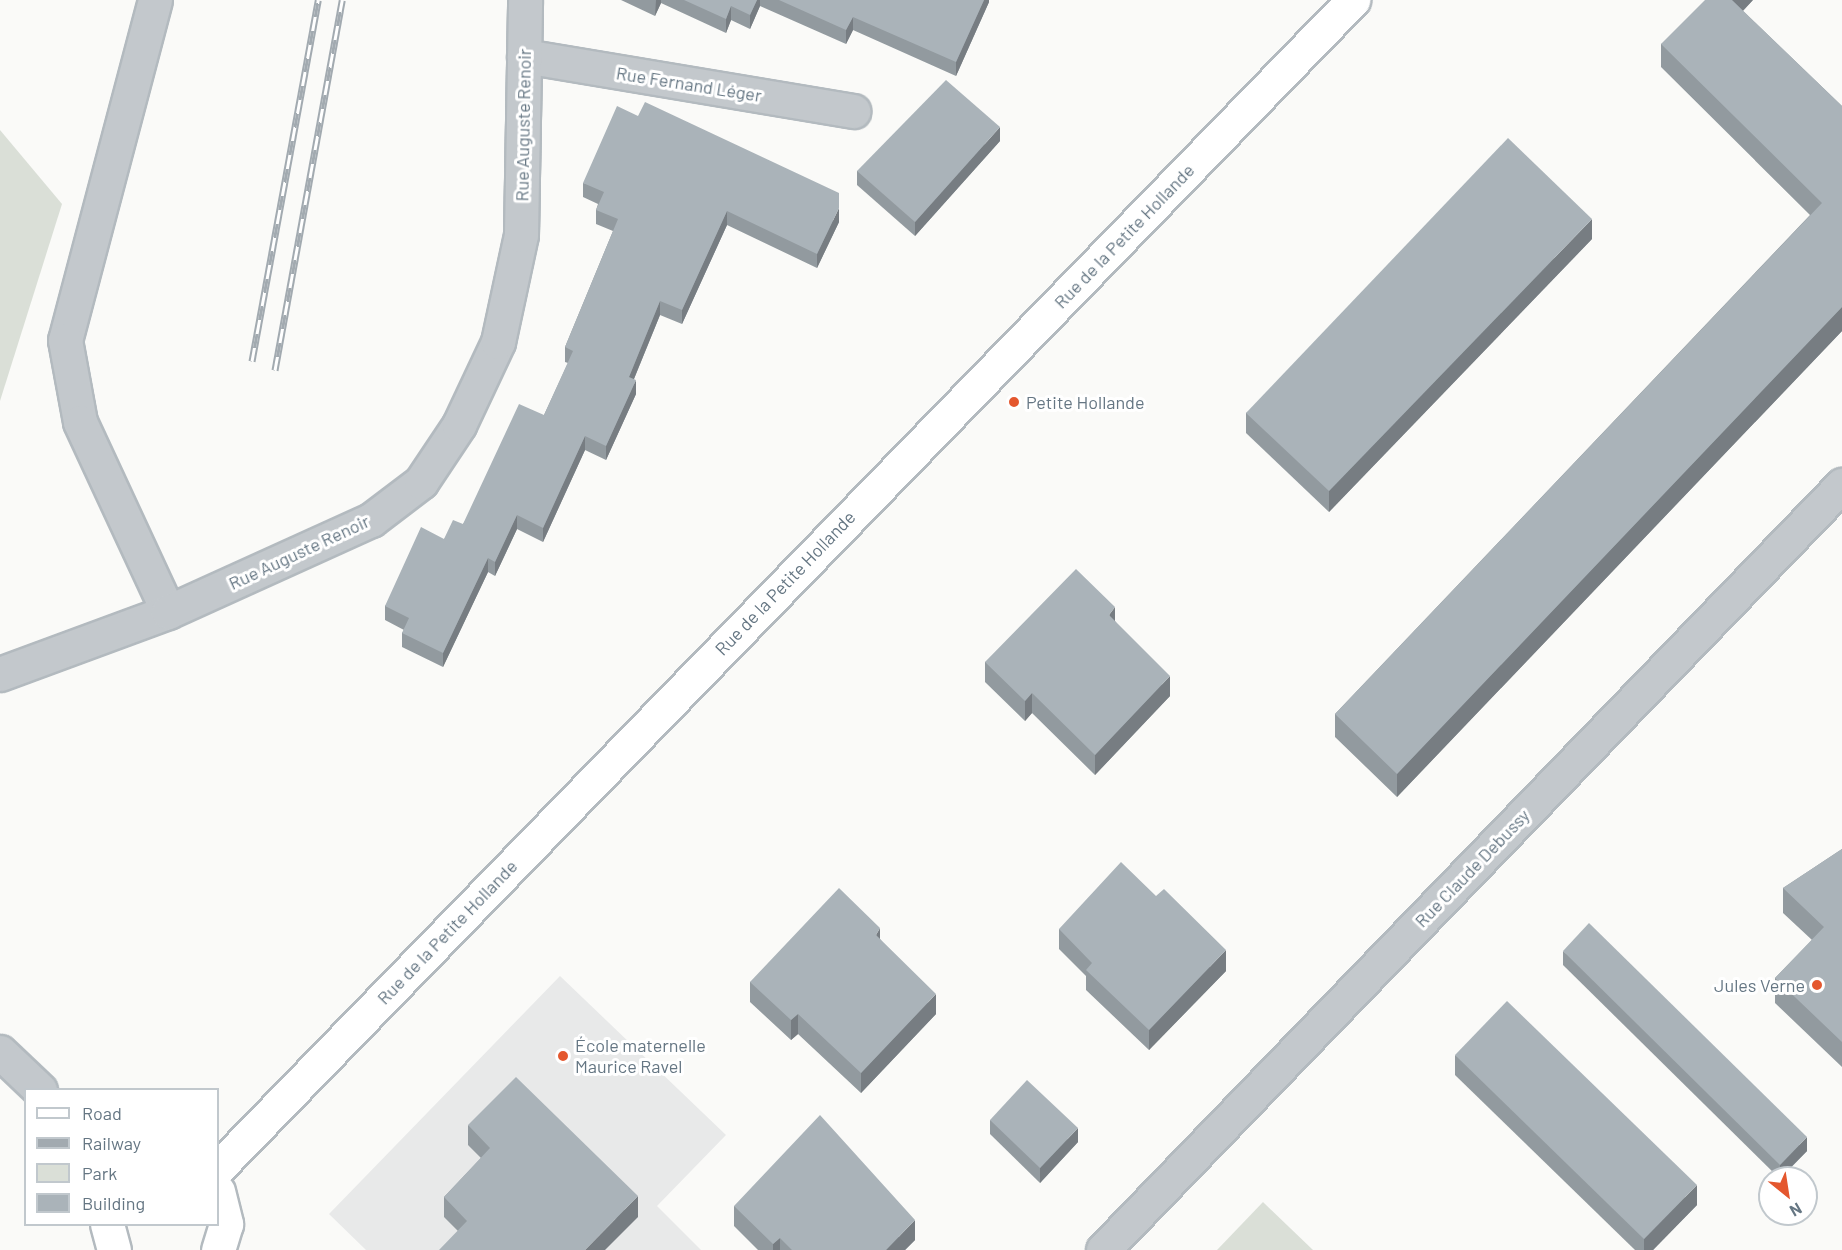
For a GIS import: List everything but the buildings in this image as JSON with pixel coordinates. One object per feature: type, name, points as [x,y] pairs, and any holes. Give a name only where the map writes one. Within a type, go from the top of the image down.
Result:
[{"type":"street","points":[[155,0],[64,340],[80,422],[168,612]]},
{"type":"street","name":"Rue Auguste Renoir","points":[[0,674],[168,612],[371,520],[422,482],[459,426],[498,342],[521,235],[525,0]]},
{"type":"street","name":"Rue de la Petite Hollande","points":[[219,1167],[1353,0]]},
{"type":"street","name":"Rue Fernand Léger","points":[[524,56],[853,111]]},
{"type":"street","name":"Rue Claude Debussy","points":[[1102,1250],[1842,485]]},
{"type":"street","points":[[0,1052],[39,1088]]},
{"type":"street","points":[[218,1250],[226,1224],[219,1195]]},
{"type":"street","points":[[108,1226],[114,1250]]},
{"type":"shaded area","name":"École maternelle Maurice Ravel","points":[[560,976],[726,1135],[657,1206],[701,1250],[366,1250],[329,1214]]},
{"type":"green space","points":[[0,130],[62,204],[0,401]]},
{"type":"green space","points":[[1263,1202],[1313,1250],[1217,1250]]},
{"type":"railway","points":[[252,361],[318,0]]},
{"type":"railway","points":[[275,370],[342,0]]},
{"type":"place","name":"Petite Hollande","points":[[1014,402]]},
{"type":"place","name":"Jules Verne","points":[[1817,985]]},
{"type":"place","name":"École maternelle Maurice Ravel","points":[[563,1056]]}]
